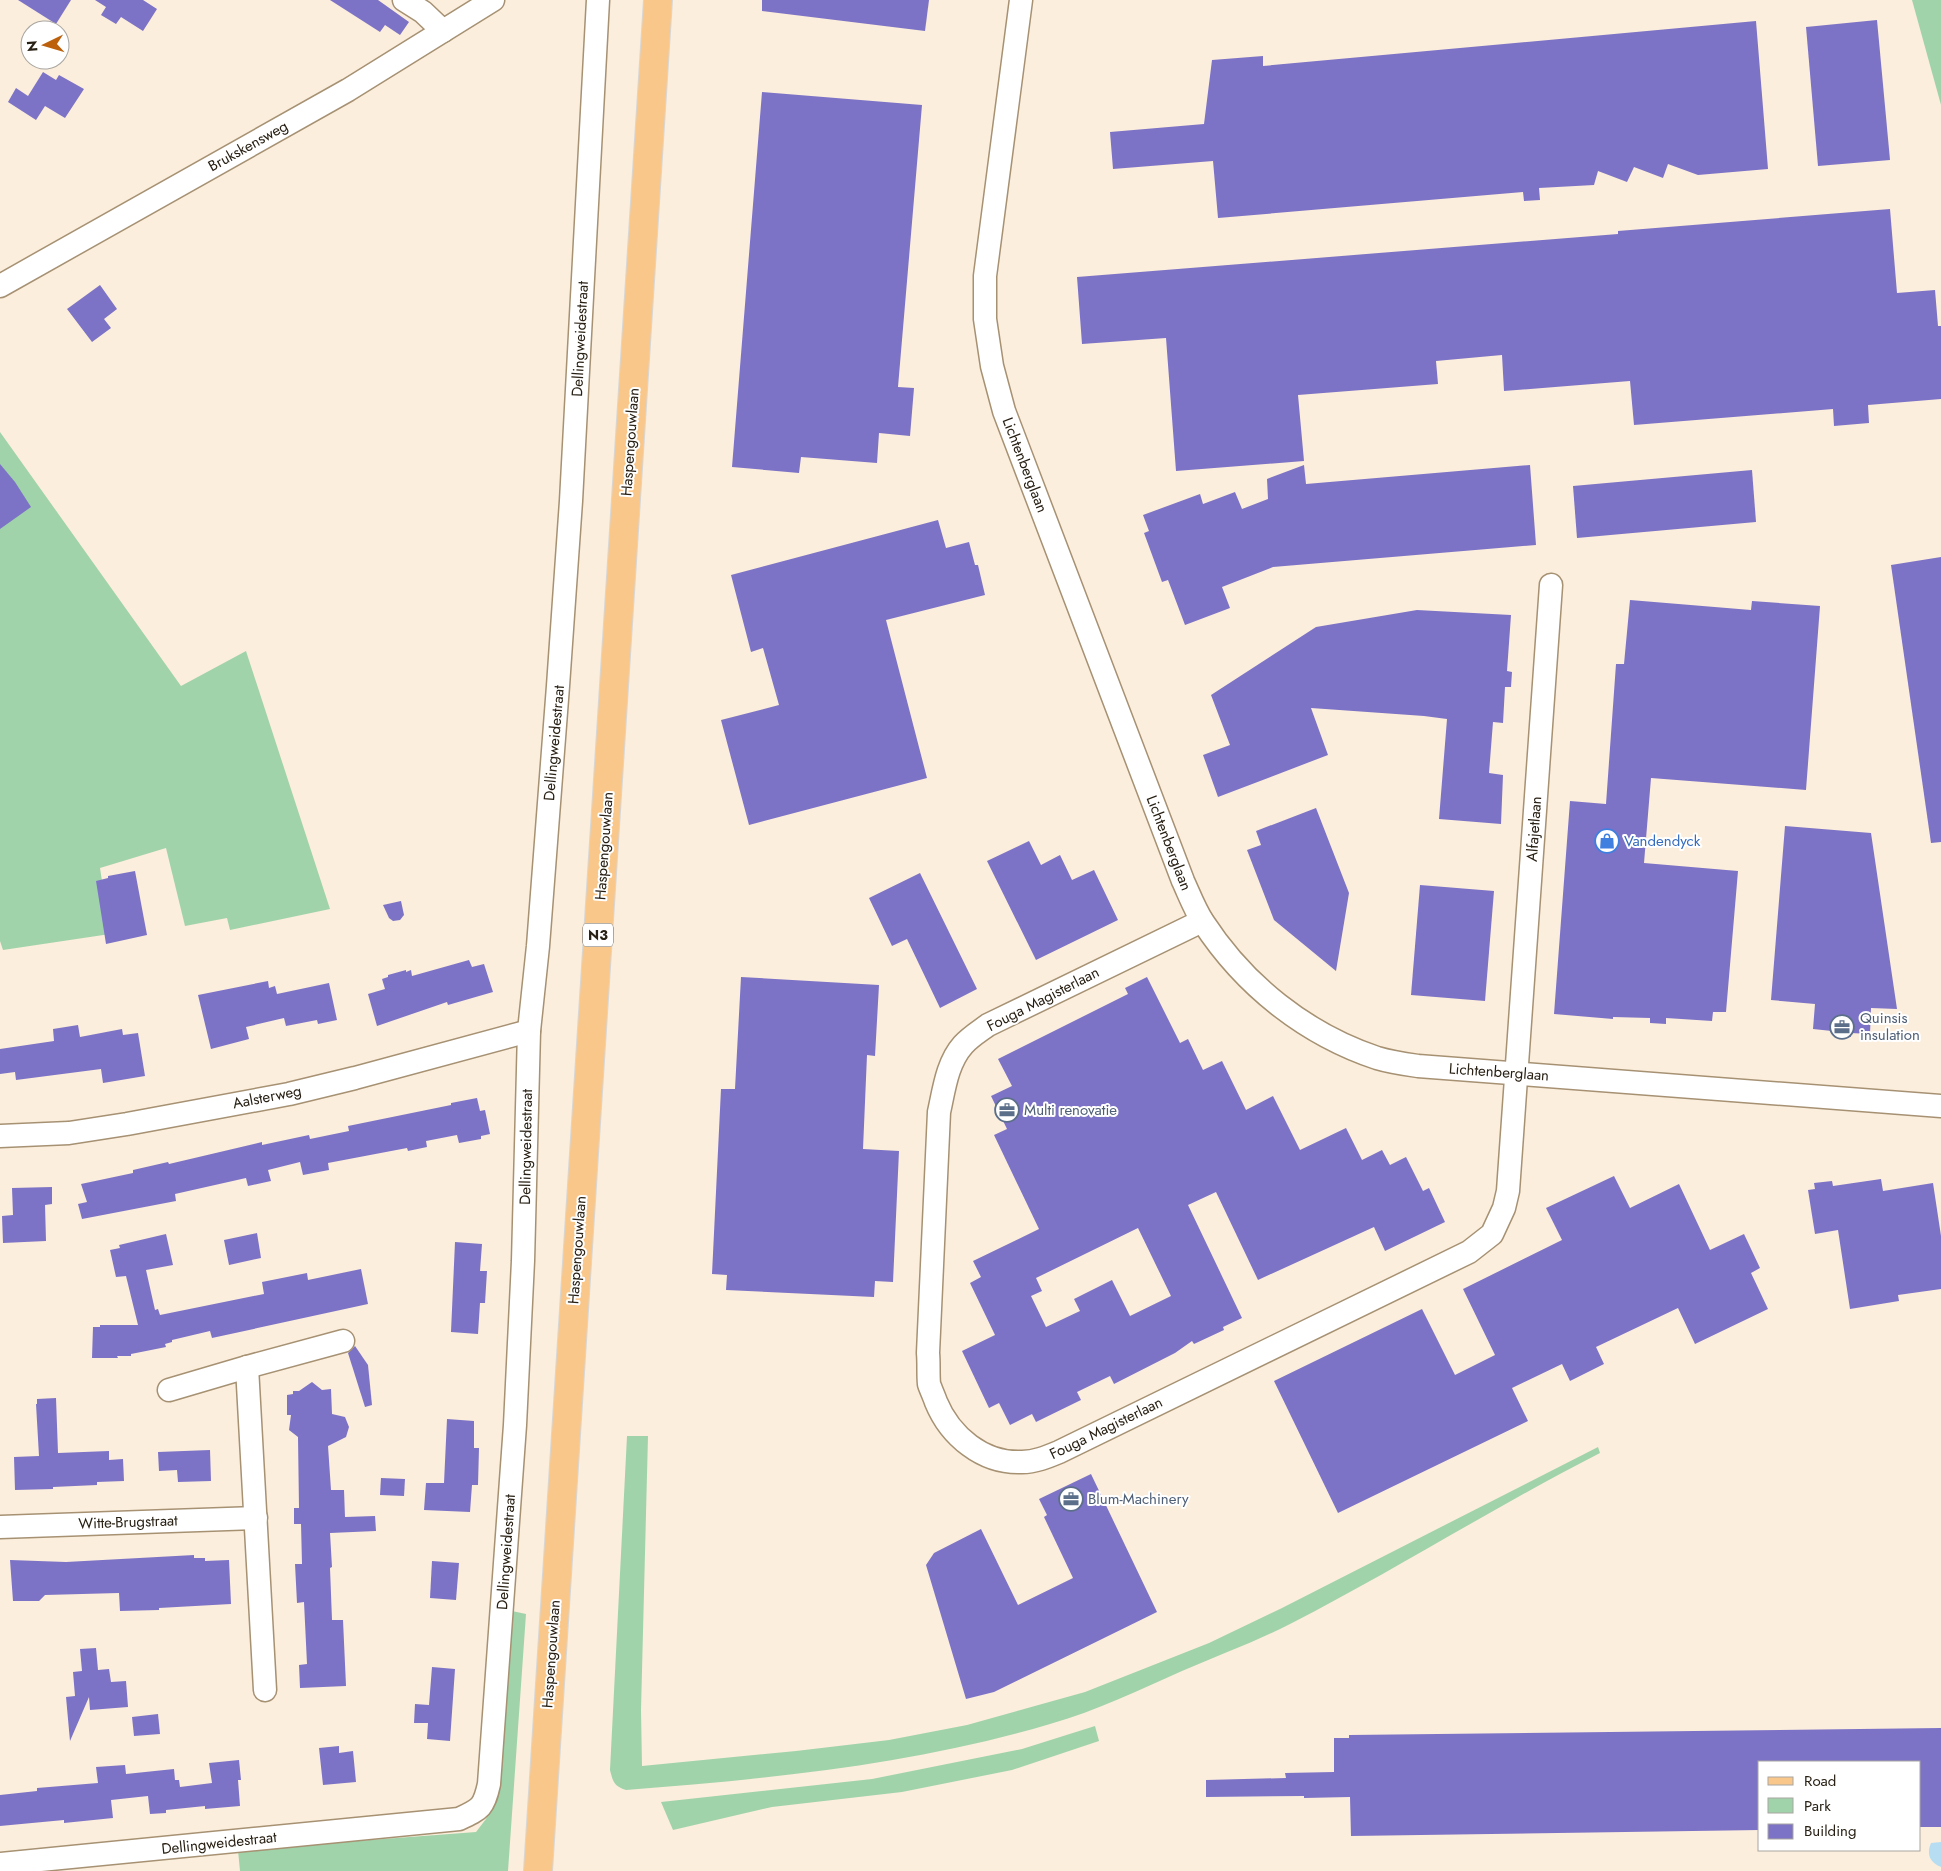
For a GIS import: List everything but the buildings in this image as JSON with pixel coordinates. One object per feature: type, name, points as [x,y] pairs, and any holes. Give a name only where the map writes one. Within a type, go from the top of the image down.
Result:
[{"type":"main road","name":"Haspengouwlaan","points":[[538,1871],[658,0]]},
{"type":"street","points":[[404,0],[423,12],[442,31]]},
{"type":"street","name":"Brukskensweg","points":[[0,286],[348,90],[493,0]]},
{"type":"street","name":"Dellingweidestraat","points":[[0,1864],[459,1819],[479,1809],[485,1802],[489,1784],[515,1425],[523,1261],[529,1030],[540,917],[570,520],[598,0]]},
{"type":"street","name":"Lichtenberglaan","points":[[1021,0],[985,276],[985,319],[992,366],[1008,420],[1183,881],[1202,920],[1230,961],[1271,1000],[1302,1023],[1377,1058],[1418,1066],[1941,1106]]},
{"type":"street","name":"Alfajetlaan","points":[[1517,1074],[1551,585]]},
{"type":"street","name":"Fouga Magisterlaan","points":[[1202,920],[988,1025],[964,1044],[952,1063],[945,1083],[939,1112],[928,1353],[930,1385],[942,1416],[958,1437],[976,1450],[998,1459],[1021,1463],[1041,1459],[1432,1270],[1481,1244],[1492,1234],[1504,1208],[1508,1190],[1517,1074]]},
{"type":"street","name":"Aalsterweg","points":[[0,1136],[79,1131],[289,1094],[355,1078],[529,1030]]},
{"type":"street","points":[[169,1390],[343,1341]]},
{"type":"street","points":[[247,1367],[265,1690]]},
{"type":"street","name":"Witte-Brugstraat","points":[[0,1526],[256,1518]]},
{"type":"green space","points":[[1912,0],[1941,0],[1941,105]]},
{"type":"green space","points":[[0,432],[181,686],[246,651],[330,909],[230,930],[227,918],[185,926],[166,848],[100,868],[110,934],[3,950],[0,941]]},
{"type":"green space","points":[[627,1436],[648,1436],[641,1710],[642,1766],[889,1740],[967,1725],[1085,1692],[1209,1643],[1282,1608],[1598,1447],[1600,1453],[1292,1623],[1117,1700],[1067,1719],[998,1738],[893,1760],[733,1781],[626,1790],[615,1783],[610,1770]]},
{"type":"green space","points":[[512,1611],[526,1614],[508,1871],[240,1871],[238,1850],[476,1832],[486,1819],[497,1793]]},
{"type":"green space","points":[[1095,1726],[1099,1741],[1012,1770],[902,1792],[772,1807],[673,1830],[661,1802],[872,1779],[1022,1749]]},
{"type":"water","points":[[1941,1842],[1941,1867],[1932,1861],[1929,1851],[1931,1843]]},
{"type":"place","name":"Vandendyck","points":[[1607,841]]},
{"type":"place","name":"Quinsis insulation","points":[[1842,1027]]},
{"type":"place","name":"Multi renovatie","points":[[1007,1110]]},
{"type":"place","name":"Blum-Machinery","points":[[1071,1499]]}]
